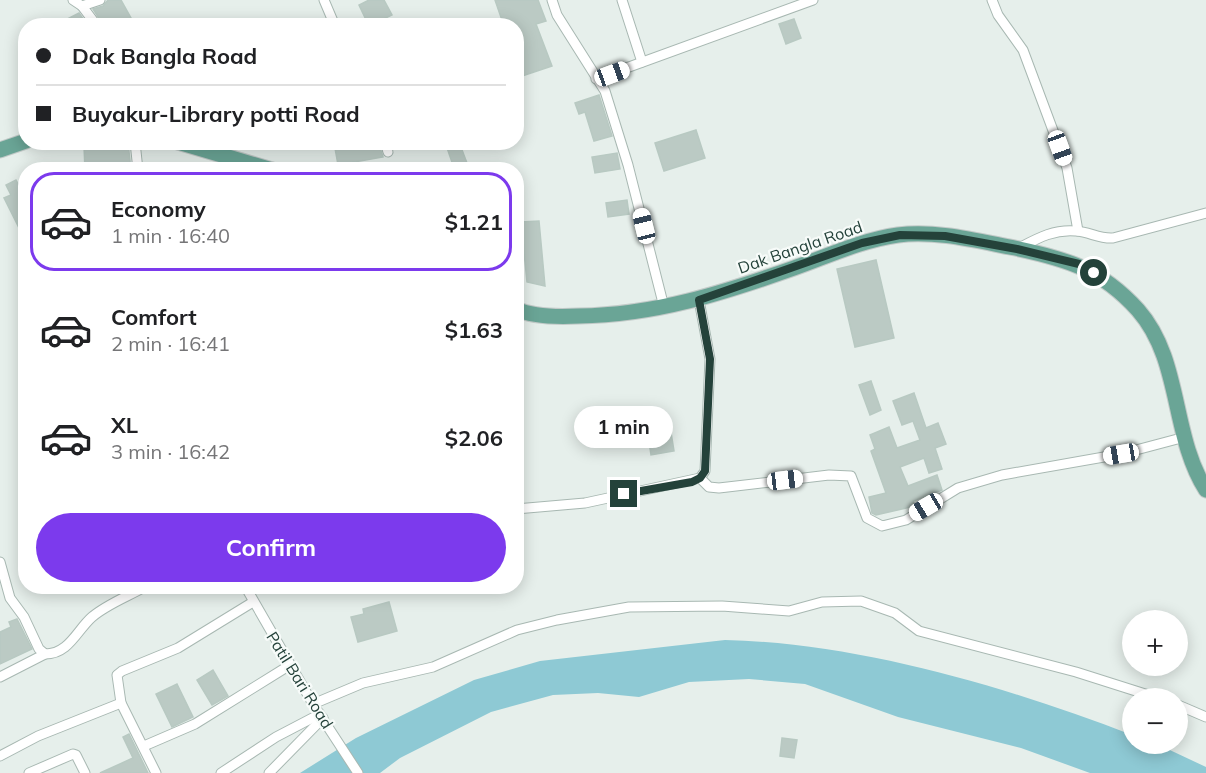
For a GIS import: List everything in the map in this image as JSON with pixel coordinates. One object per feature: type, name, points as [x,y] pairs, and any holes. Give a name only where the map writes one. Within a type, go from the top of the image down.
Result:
[{"type":"main road","points":[[0,150],[18,144]]},
{"type":"main road","points":[[205,150],[245,162]]},
{"type":"main road","name":"Dak Bangla Road","points":[[524,310],[565,316],[610,316],[664,308],[699,300],[862,243],[900,235],[945,236],[1017,249],[1079,264],[1094,273],[1138,310],[1159,341],[1193,470],[1206,490]]},
{"type":"street","points":[[73,0],[82,6],[91,18]]},
{"type":"street","points":[[82,6],[100,0]]},
{"type":"street","points":[[324,0],[332,18]]},
{"type":"street","points":[[552,0],[557,15],[604,91],[628,165],[664,308]]},
{"type":"street","points":[[622,0],[642,62]]},
{"type":"street","points":[[596,79],[813,0]]},
{"type":"street","points":[[993,0],[998,15],[1023,50],[1067,168],[1077,231]]},
{"type":"street","points":[[1017,249],[1046,233],[1077,231],[1102,239],[1113,238],[1206,213]]},
{"type":"street","points":[[699,300],[710,359],[705,462],[700,478]]},
{"type":"street","points":[[700,478],[709,487],[719,488],[829,475],[851,476],[867,518],[882,526],[906,520],[958,488],[1002,475],[1121,454],[1185,437]]},
{"type":"street","points":[[524,508],[585,503],[700,478]]},
{"type":"street","points":[[0,562],[10,598],[24,617],[39,649],[45,654]]},
{"type":"street","points":[[0,677],[45,654],[57,652],[76,638],[91,617],[132,594]]},
{"type":"street","name":"Patil Bari Road","points":[[249,594],[313,704],[358,773]]},
{"type":"street","points":[[313,704],[363,683],[432,667],[516,630],[568,618],[629,607],[722,606],[789,611],[822,602],[861,601],[895,613],[919,631],[1076,672],[1126,688]]},
{"type":"street","points":[[156,773],[121,703],[116,678],[122,671],[178,648],[253,602]]},
{"type":"street","points":[[144,746],[195,724],[290,665]]},
{"type":"street","points":[[0,756],[38,736],[121,703]]},
{"type":"street","points":[[1188,709],[1206,717]]},
{"type":"street","points":[[221,773],[276,737],[323,718]]},
{"type":"street","points":[[269,773],[323,718]]},
{"type":"street","points":[[29,773],[73,754],[76,755],[85,773]]},
{"type":"water","points":[[725,640],[827,649],[932,671],[1035,700],[1122,731],[1122,754],[1178,754],[1206,767],[1206,773],[1090,773],[1021,748],[898,717],[805,684],[749,679],[689,682],[639,697],[598,693],[553,695],[491,712],[400,758],[380,773],[300,773],[356,738],[474,680],[540,661]]},
{"type":"building","points":[[108,0],[121,0],[131,18],[99,18],[93,9],[103,6]]},
{"type":"building","points":[[369,0],[384,0],[392,15],[386,18],[365,18],[359,5]]},
{"type":"building","points":[[495,0],[538,0],[546,21],[536,24],[552,66],[524,75],[524,18],[501,18]]},
{"type":"building","points":[[79,13],[82,18],[69,18]]},
{"type":"building","points":[[794,19],[801,38],[786,44],[779,24]]},
{"type":"building","points":[[599,95],[612,136],[594,141],[585,112],[579,114],[575,103]]},
{"type":"building","points":[[696,130],[705,158],[664,171],[655,143]]},
{"type":"building","points":[[84,150],[129,150],[130,162],[85,162]]},
{"type":"building","points":[[335,150],[381,150],[383,157],[355,162],[337,162]]},
{"type":"building","points":[[448,150],[462,150],[467,162],[452,162]]},
{"type":"building","points":[[617,153],[620,169],[595,173],[592,157]]},
{"type":"building","points":[[16,180],[18,184],[18,226],[4,198],[11,195],[6,185]]},
{"type":"building","points":[[627,200],[629,214],[608,217],[606,203]]},
{"type":"building","points":[[539,221],[545,286],[527,282],[524,222]]},
{"type":"building","points":[[876,260],[894,338],[855,347],[837,269]]},
{"type":"building","points":[[871,381],[881,410],[870,415],[859,385]]},
{"type":"building","points":[[914,393],[926,428],[938,423],[946,444],[935,448],[942,469],[929,473],[924,458],[900,467],[908,486],[937,475],[942,490],[913,501],[915,506],[876,515],[872,513],[869,497],[886,493],[871,451],[875,449],[870,435],[889,427],[897,448],[920,440],[913,421],[902,425],[893,401]]},
{"type":"building","points":[[670,426],[674,451],[651,455],[647,429]]},
{"type":"building","points":[[389,602],[397,631],[358,642],[351,617],[364,614],[363,609]]},
{"type":"building","points":[[17,619],[32,649],[0,664],[0,632],[11,627],[9,622]]},
{"type":"building","points":[[213,670],[228,696],[212,705],[197,680]]},
{"type":"building","points":[[177,684],[193,717],[172,727],[156,694]]},
{"type":"building","points":[[129,734],[148,773],[100,773],[133,758],[123,737]]},
{"type":"building","points":[[782,738],[797,740],[794,758],[780,756]]},
{"type":"route","points":[[624,494],[692,482],[700,478],[705,471],[710,359],[699,300],[862,243],[900,235],[945,236],[1017,249],[1079,264],[1094,273]]}]
